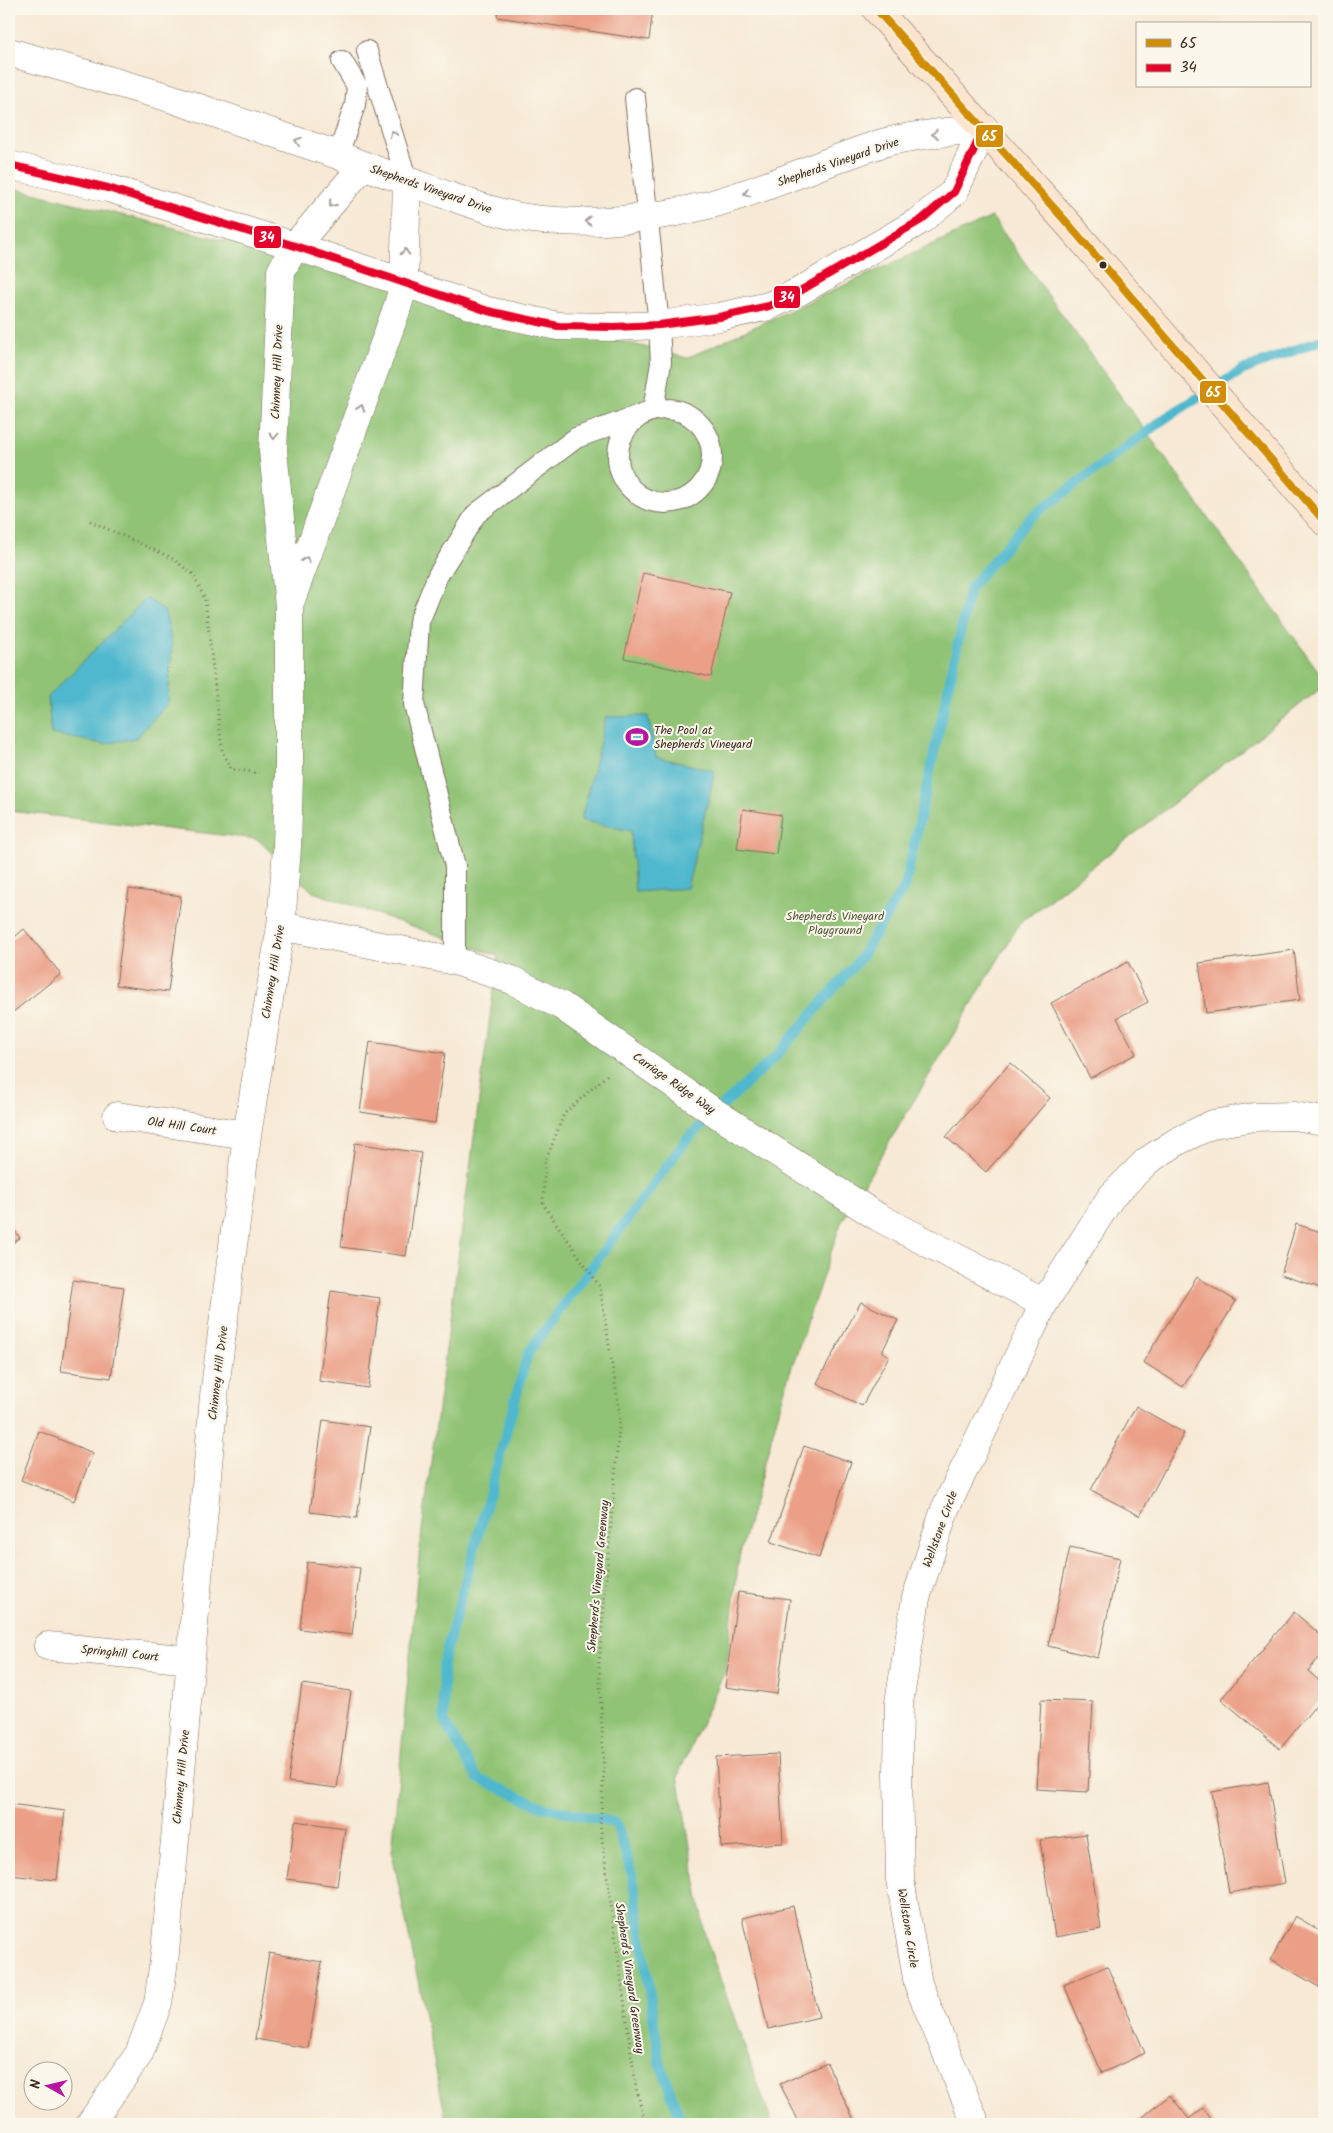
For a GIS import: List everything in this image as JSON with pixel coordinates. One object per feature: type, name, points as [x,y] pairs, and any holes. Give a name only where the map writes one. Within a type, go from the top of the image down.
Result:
[{"type":"main road","points":[[876,9],[984,128],[1324,521]]},
{"type":"street","name":"Shepherds Vineyard Drive","points":[[9,52],[167,96],[486,209],[542,220],[594,221],[647,216],[708,205],[757,190],[887,142],[984,128]]},
{"type":"street","points":[[9,165],[108,188],[295,246],[404,285],[488,312],[550,325],[614,327],[659,325],[720,317],[769,306],[800,292],[921,220],[954,192],[984,128]]},
{"type":"street","name":"Chimney Hill Drive","points":[[90,2124],[139,2054],[158,2003],[214,1396],[247,1135],[281,926],[290,774],[289,606],[273,451],[281,271],[295,246],[363,166]]},
{"type":"street","name":"Chimney Hill Drive","points":[[289,606],[404,285],[407,181]]},
{"type":"street","name":"Carriage Ridge Way","points":[[281,926],[455,960],[512,980],[562,1006],[712,1110],[878,1217],[1044,1304]]},
{"type":"street","name":"Old Hill Court","points":[[117,1116],[247,1135]]},
{"type":"street","name":"Wellstone Circle","points":[[976,2124],[918,1984],[900,1879],[899,1703],[916,1598],[945,1509],[1044,1304],[1111,1196],[1147,1161],[1178,1141],[1213,1124],[1262,1117],[1294,1116],[1324,1121]]},
{"type":"street","name":"Springhill Court","points":[[48,1646],[191,1660]]},
{"type":"lane","points":[[367,51],[407,181]]},
{"type":"lane","points":[[338,155],[355,105],[357,86],[342,61]]},
{"type":"lane","points":[[635,98],[659,325],[661,362],[653,410]]},
{"type":"lane","points":[[455,960],[455,866],[414,704],[420,622],[438,575],[476,514],[576,438],[653,410],[669,409],[685,413],[697,422],[707,435],[712,450],[711,466],[706,480],[695,492],[682,500],[666,503],[652,502],[638,495],[627,484],[620,470],[618,455],[620,440],[628,427],[639,417],[653,410]]},
{"type":"path","points":[[90,521],[170,558],[193,574],[205,599],[222,750],[231,769],[290,774]]},
{"type":"path","name":"Shepherd's Vineyard Greenway","points":[[613,1070],[564,1114],[545,1164],[543,1204],[600,1287],[620,1416],[599,1663],[604,1772],[600,1824],[636,2088],[646,2124]]},
{"type":"green space","name":"Shepherds Vineyard Playground","points":[[9,187],[404,285],[687,358],[992,217],[1324,679],[1324,686],[1020,923],[841,1223],[787,1381],[739,1557],[726,1669],[678,1775],[705,1936],[772,2124],[447,2124],[392,1852],[420,1546],[498,956],[313,892],[257,839],[9,811]]},
{"type":"water","points":[[146,598],[165,611],[172,644],[168,703],[136,738],[104,744],[51,734],[48,697]]},
{"type":"water","points":[[648,716],[656,757],[715,771],[687,888],[635,892],[631,831],[581,820],[606,717]]},
{"type":"building","points":[[498,9],[653,9],[649,40],[497,17]]},
{"type":"building","points":[[643,573],[730,592],[711,677],[624,658]]},
{"type":"building","points":[[743,809],[781,815],[776,854],[737,849]]},
{"type":"building","points":[[129,889],[181,896],[168,992],[116,985]]},
{"type":"building","points":[[24,929],[61,974],[13,1012],[9,1007],[9,942]]},
{"type":"building","points":[[1294,950],[1300,1000],[1206,1013],[1199,963]]},
{"type":"building","points":[[1128,962],[1148,1002],[1117,1018],[1136,1054],[1090,1078],[1051,1003]]},
{"type":"building","points":[[370,1042],[445,1053],[435,1123],[360,1112]]},
{"type":"building","points":[[1010,1063],[1050,1098],[986,1172],[946,1137]]},
{"type":"building","points":[[355,1143],[421,1153],[406,1256],[341,1247]]},
{"type":"building","points":[[9,1223],[20,1238],[9,1246]]},
{"type":"building","points":[[1296,1224],[1324,1233],[1324,1289],[1281,1275]]},
{"type":"building","points":[[1197,1277],[1236,1301],[1183,1387],[1143,1362]]},
{"type":"building","points":[[73,1280],[124,1287],[111,1378],[61,1371]]},
{"type":"building","points":[[331,1291],[380,1298],[368,1388],[319,1381]]},
{"type":"building","points":[[861,1302],[898,1320],[882,1352],[889,1356],[862,1406],[817,1383]]},
{"type":"building","points":[[1136,1406],[1184,1433],[1140,1516],[1091,1490]]},
{"type":"building","points":[[323,1420],[370,1427],[357,1518],[310,1512]]},
{"type":"building","points":[[39,1431],[93,1453],[74,1501],[21,1480]]},
{"type":"building","points":[[804,1446],[851,1462],[819,1558],[771,1542]]},
{"type":"building","points":[[1070,1547],[1120,1558],[1098,1658],[1048,1646]]},
{"type":"building","points":[[307,1562],[360,1568],[352,1635],[300,1629]]},
{"type":"building","points":[[738,1592],[790,1599],[777,1694],[725,1687]]},
{"type":"building","points":[[1294,1612],[1324,1638],[1324,1652],[1308,1671],[1324,1685],[1324,1695],[1280,1749],[1221,1699]]},
{"type":"building","points":[[302,1684],[351,1691],[337,1788],[288,1782]]},
{"type":"building","points":[[1041,1700],[1093,1702],[1088,1792],[1036,1789]]},
{"type":"building","points":[[778,1754],[783,1843],[721,1847],[716,1757]]},
{"type":"building","points":[[1268,1782],[1285,1883],[1229,1893],[1212,1792]]},
{"type":"building","points":[[9,1804],[65,1811],[57,1880],[9,1875]]},
{"type":"building","points":[[295,1821],[345,1828],[337,1886],[287,1879]]},
{"type":"building","points":[[1086,1834],[1101,1929],[1055,1937],[1040,1840]]},
{"type":"building","points":[[793,1906],[819,2017],[768,2029],[742,1918]]},
{"type":"building","points":[[1295,1916],[1324,1933],[1324,1990],[1271,1959]]},
{"type":"building","points":[[269,1953],[322,1962],[308,2048],[255,2039]]},
{"type":"building","points":[[1107,1966],[1145,2053],[1102,2073],[1064,1985]]},
{"type":"building","points":[[827,2063],[856,2124],[800,2124],[780,2084]]},
{"type":"building","points":[[1170,2095],[1189,2119],[1203,2108],[1215,2124],[1134,2124]]},
{"type":"waterway","points":[[682,2124],[660,2063],[632,1874],[616,1823],[543,1807],[477,1778],[444,1721],[443,1663],[528,1353],[687,1139],[775,1057],[859,960],[905,886],[970,588],[1030,518],[1167,417],[1243,370],[1324,339]]},
{"type":"transit line","name":"65","points":[[876,9],[1070,226],[1324,521]]},
{"type":"transit line","name":"34","points":[[9,165],[108,188],[295,246],[488,311],[558,326],[614,327],[659,325],[719,317],[769,306],[800,291],[921,220],[954,192],[984,128]]},
{"type":"place","name":"The Pool at Shepherds Vineyard","points":[[637,737]]}]
